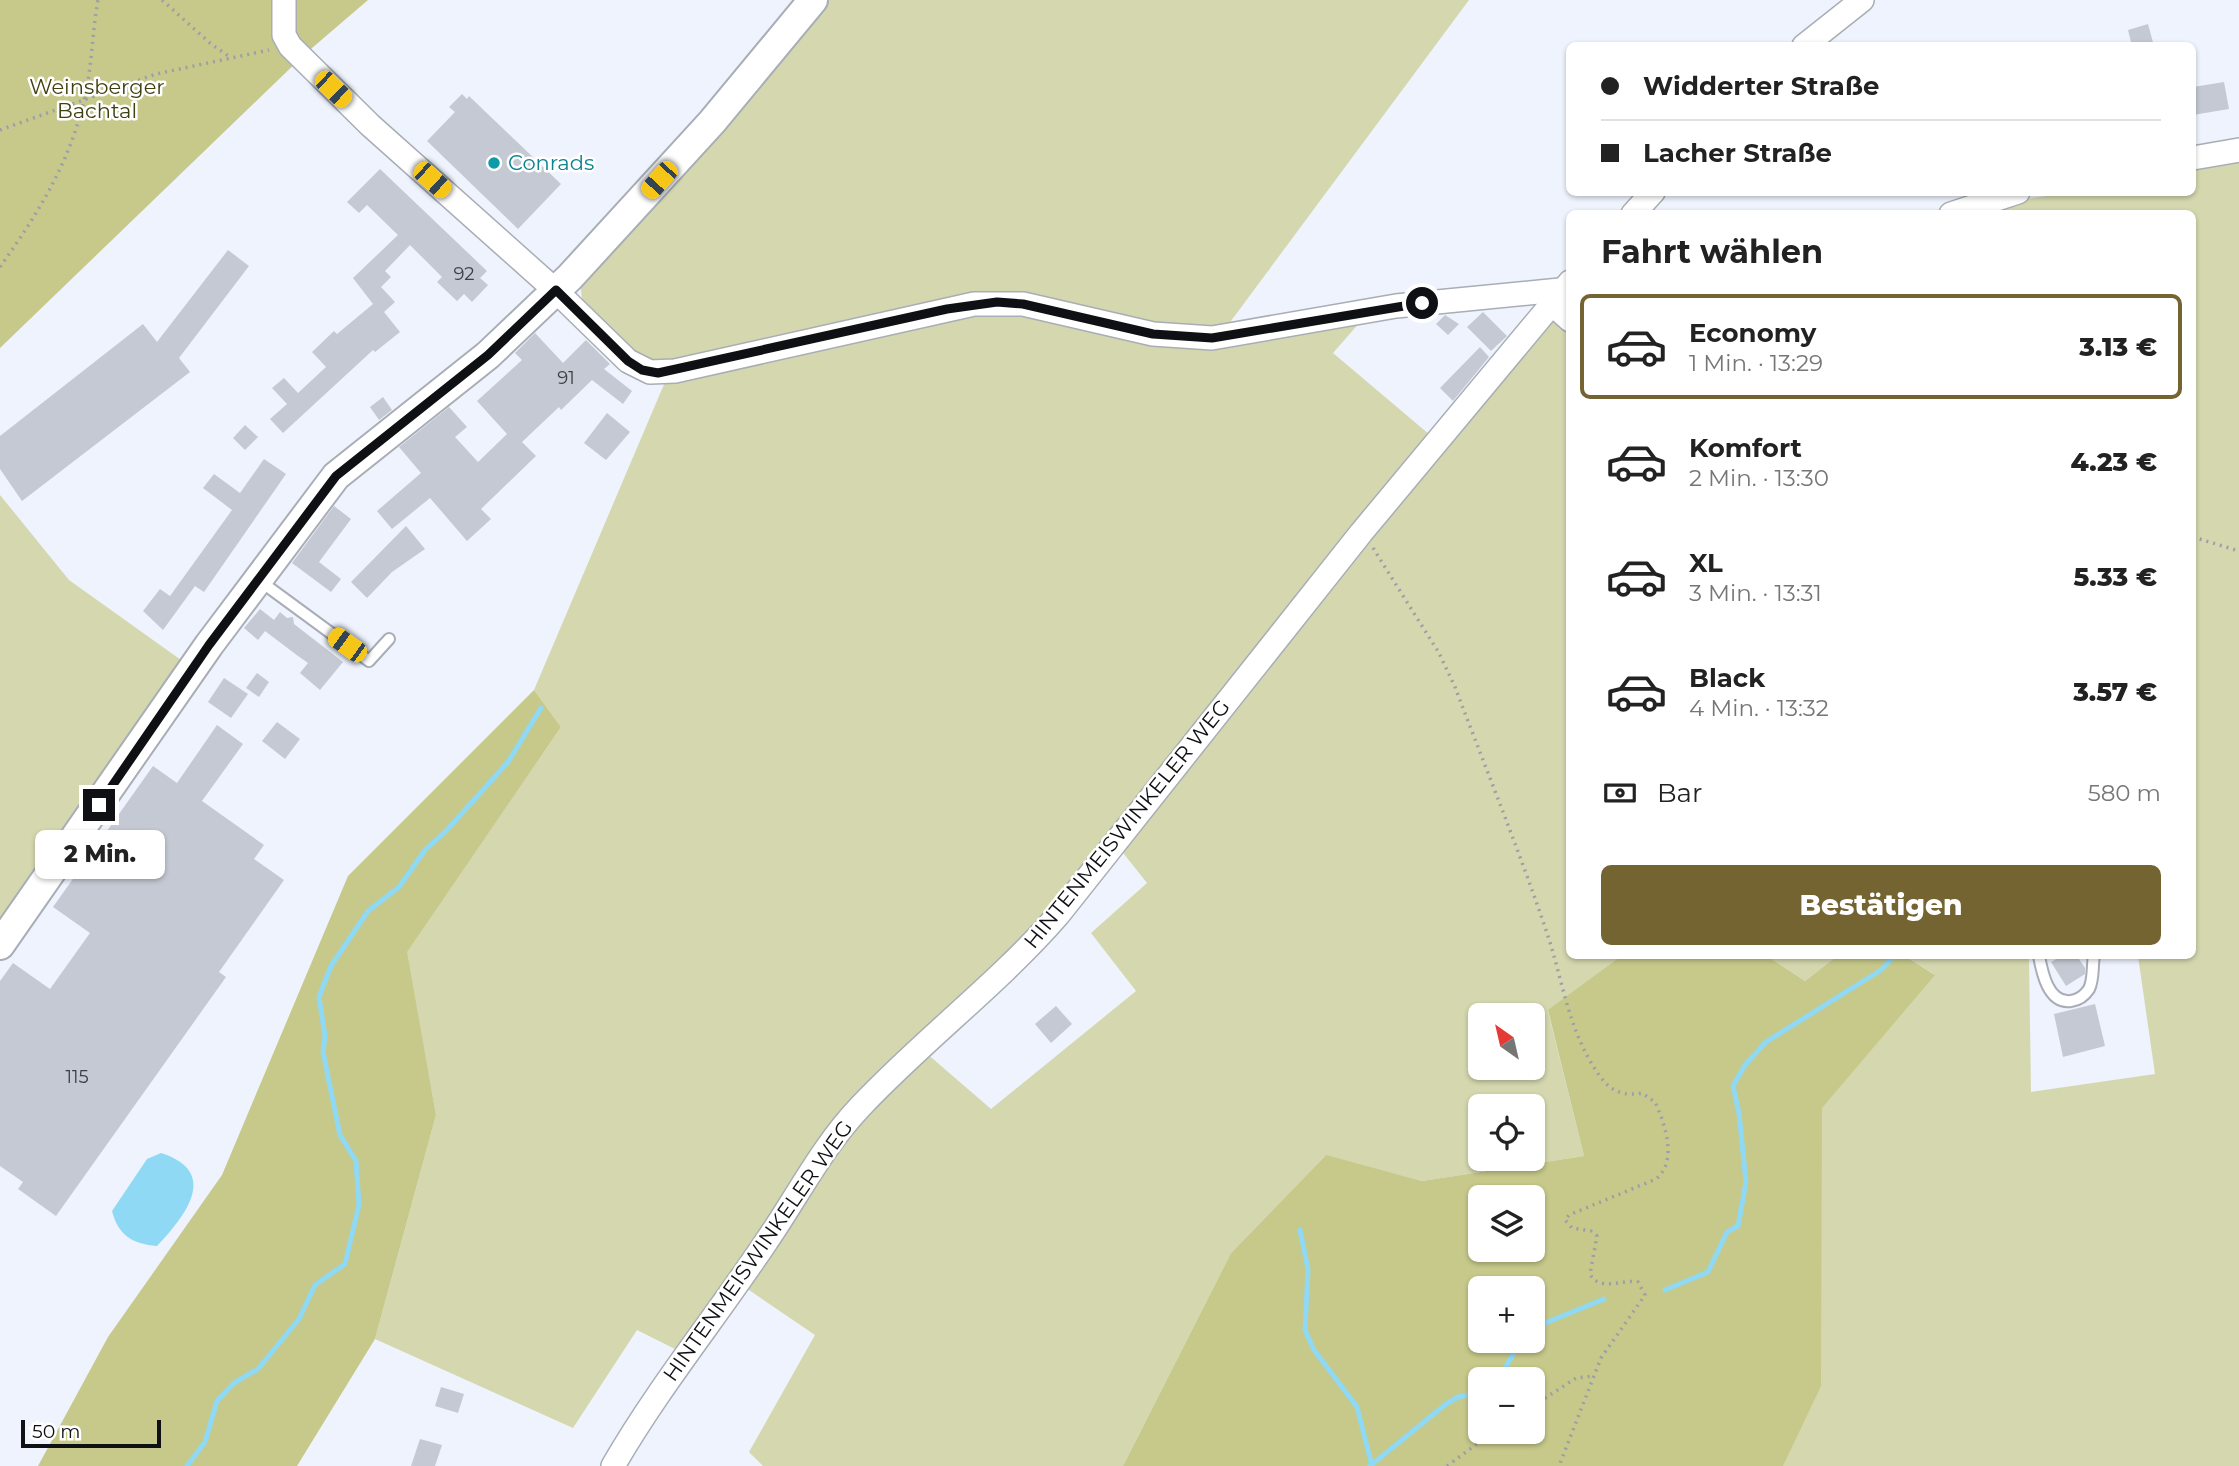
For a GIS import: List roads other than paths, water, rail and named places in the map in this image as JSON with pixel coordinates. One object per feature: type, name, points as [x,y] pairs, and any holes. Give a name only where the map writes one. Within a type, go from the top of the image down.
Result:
[{"type":"street","points":[[284,0],[284,34],[297,54],[370,125],[556,290],[628,361],[642,370],[658,373],[947,309],[997,302],[1023,304],[1153,334],[1212,338],[1396,306],[1563,291]]},
{"type":"street","points":[[0,946],[257,580],[345,466],[488,355],[556,290],[712,122],[813,0]]},
{"type":"street","points":[[1809,42],[1862,0]]},
{"type":"street","points":[[2196,157],[2239,150]]},
{"type":"street","points":[[1637,210],[1649,196]]},
{"type":"street","points":[[1963,210],[2006,196]]},
{"type":"street","name":"HINTENMEISWINKELER WEG","points":[[613,1466],[649,1407],[753,1262],[846,1122],[1046,929],[1361,533],[1563,291]]},
{"type":"lane","points":[[257,580],[369,661],[389,639]]},
{"type":"lane","points":[[2040,959],[2047,985],[2057,998],[2066,1001],[2078,999],[2090,987],[2094,959]]},
{"type":"water","points":[[161,1153],[179,1161],[189,1171],[193,1183],[187,1208],[157,1246],[127,1237],[118,1226],[112,1211],[147,1159]]},
{"type":"waterway","points":[[187,1466],[205,1442],[217,1401],[234,1383],[258,1369],[299,1319],[315,1285],[345,1264],[359,1205],[356,1161],[340,1135],[323,1052],[325,1036],[319,997],[331,966],[368,911],[399,887],[425,850],[446,831],[508,762],[541,708]]},
{"type":"waterway","points":[[1665,1290],[1708,1272],[1727,1232],[1738,1226],[1746,1182],[1739,1113],[1733,1086],[1745,1065],[1766,1042],[1881,970],[1891,959]]},
{"type":"waterway","points":[[1300,1230],[1308,1269],[1305,1330],[1314,1350],[1357,1407],[1371,1462]]},
{"type":"waterway","points":[[1545,1323],[1604,1299]]},
{"type":"waterway","points":[[1506,1367],[1514,1353]]},
{"type":"waterway","points":[[1370,1466],[1446,1404],[1468,1395]]},
{"type":"place","name":"Conrads","points":[[494,163]]},
{"type":"park label","name":"Weinsberger Bachtal","points":[[97,99]]}]
